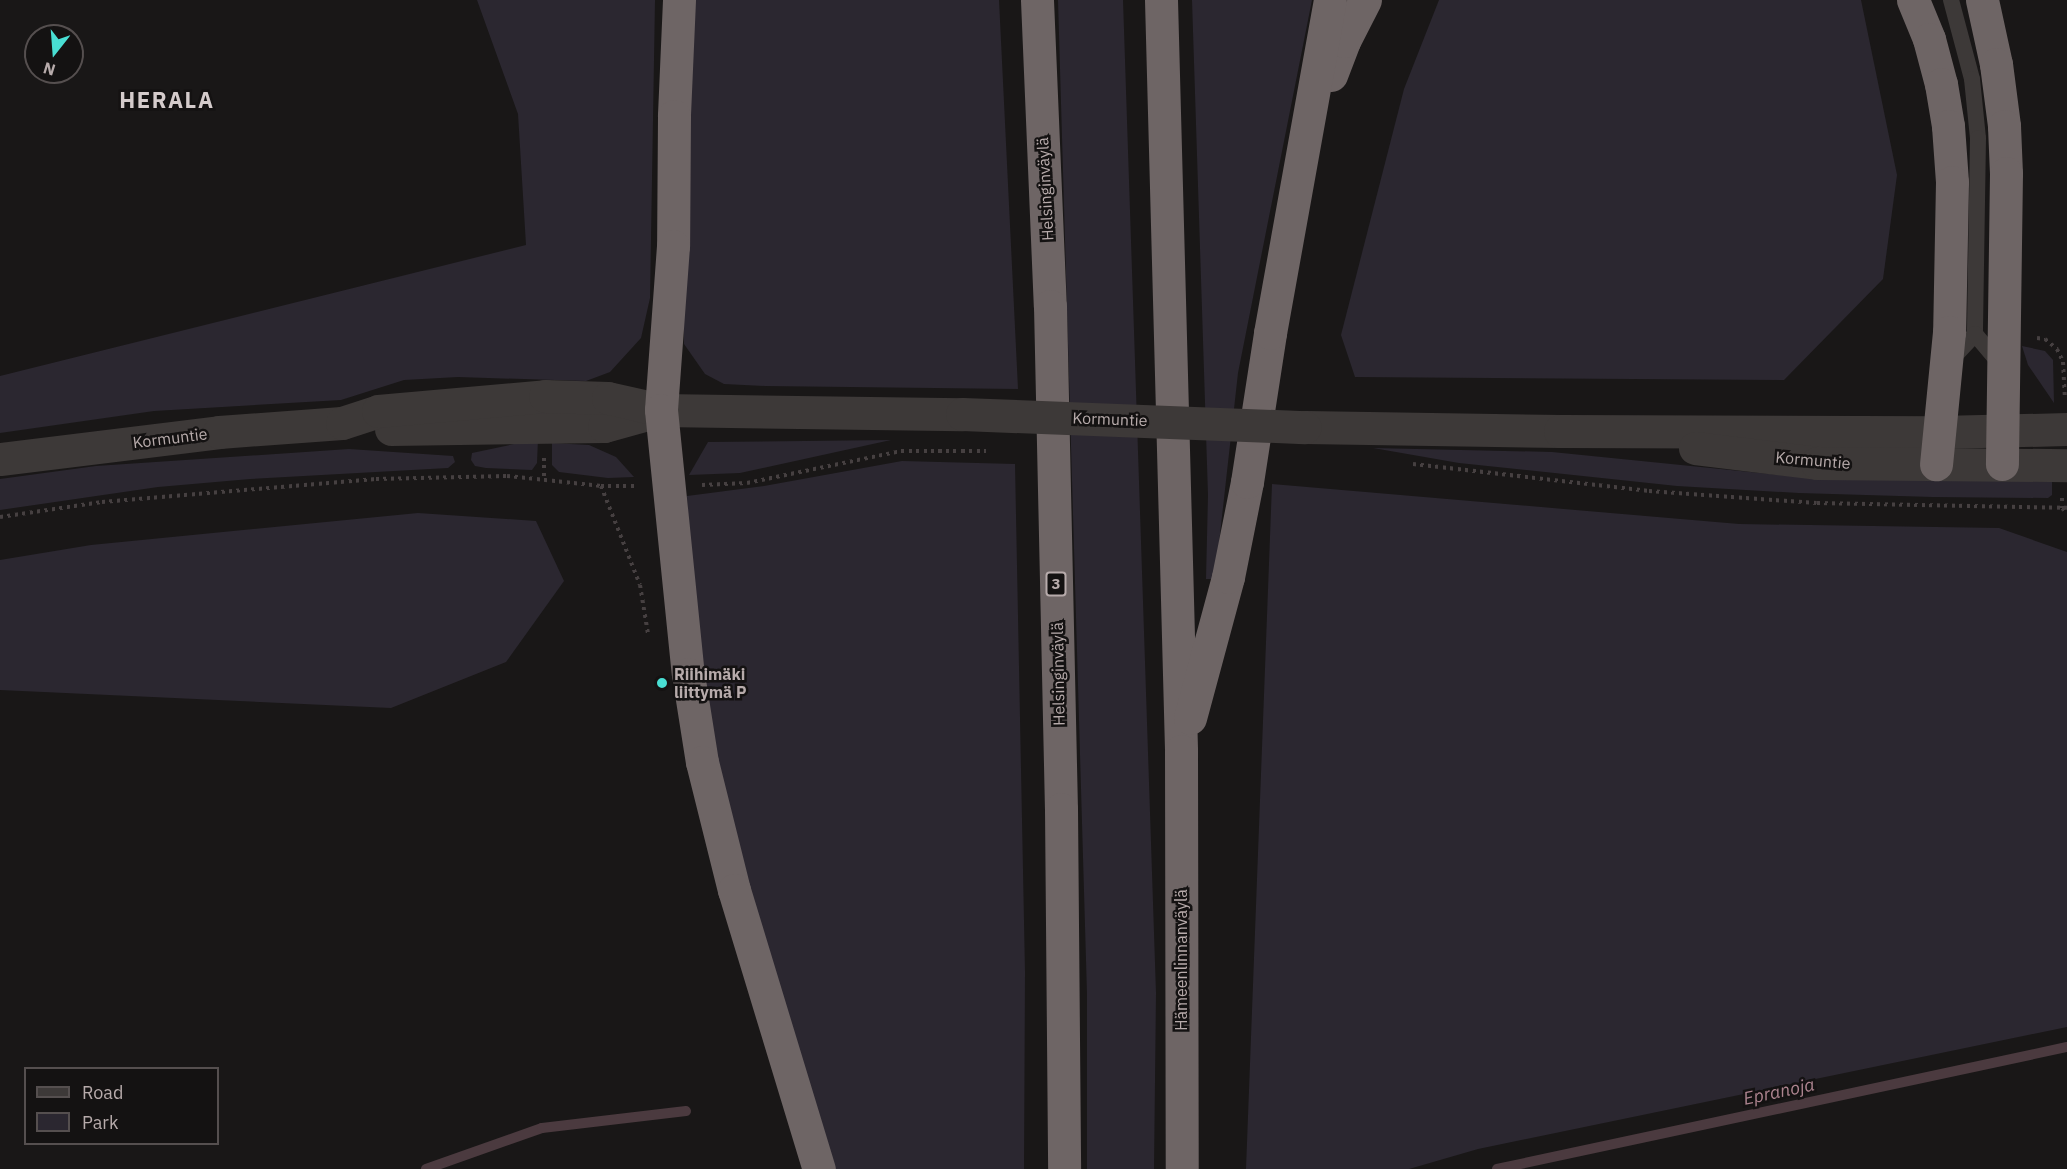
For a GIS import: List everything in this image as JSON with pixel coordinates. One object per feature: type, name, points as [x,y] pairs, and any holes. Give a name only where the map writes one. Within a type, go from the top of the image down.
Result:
[{"type":"highway","points":[[679,0],[674,116],[673,246],[661,410],[688,674],[702,762],[734,890],[819,1169]]},
{"type":"highway","name":"Helsinginväylä","points":[[1037,0],[1051,330],[1061,809],[1064,1169]]},
{"type":"highway","points":[[1161,0],[1181,751]]},
{"type":"highway","points":[[1181,751],[1228,577],[1247,482],[1330,0]]},
{"type":"highway","points":[[1302,152],[1344,41],[1365,0]]},
{"type":"highway","points":[[1913,0],[1929,39],[1948,126],[1952,182],[1949,332],[1936,464]]},
{"type":"highway","points":[[1982,0],[1996,64],[2004,126],[2006,173],[2005,370],[2002,464]]},
{"type":"highway","name":"Hämeenlinnanväylä","points":[[1181,751],[1182,1169]]},
{"type":"street","name":"Kormuntie","points":[[0,459],[219,432],[342,423],[378,429],[604,426],[661,410],[962,414],[1305,427],[1560,431],[1939,432],[2067,429]]},
{"type":"street","name":"Kormuntie","points":[[1560,431],[1817,463],[2067,465]]},
{"type":"lane","points":[[1951,0],[1972,79],[1978,138],[1975,334],[2005,370]]},
{"type":"lane","points":[[1945,367],[1975,334]]},
{"type":"path","points":[[0,517],[102,502],[376,479],[507,476],[601,486],[747,483],[901,451],[962,451]]},
{"type":"path","points":[[1412,464],[1649,491],[1794,501],[2064,508],[2067,513]]},
{"type":"path","points":[[601,486],[640,585],[650,639]]},
{"type":"green space","points":[[477,0],[655,0],[650,298],[641,338],[610,372],[586,381],[458,377],[404,380],[341,400],[154,411],[0,433],[0,376],[526,245],[518,114]]},
{"type":"green space","points":[[691,0],[999,0],[1018,389],[765,386],[724,384],[705,374],[684,344],[684,191]]},
{"type":"green space","points":[[1058,0],[1123,0],[1156,993],[1154,1169],[1087,1169],[1087,994]]},
{"type":"green space","points":[[1192,0],[1312,0],[1238,373],[1215,579],[1206,579],[1208,495]]},
{"type":"green space","points":[[1439,0],[1861,0],[1897,175],[1883,279],[1784,380],[1355,377],[1341,335],[1404,89]]},
{"type":"green space","points":[[2022,346],[2045,351],[2053,360],[2054,403],[2028,365]]},
{"type":"green space","points":[[538,439],[537,463],[532,470],[486,468],[475,466],[471,460],[472,453]]},
{"type":"green space","points":[[891,440],[740,473],[689,475],[708,442]]},
{"type":"green space","points":[[552,443],[589,445],[616,457],[634,477],[608,478],[559,472],[552,465]]},
{"type":"green space","points":[[1373,448],[1552,452],[1801,477],[2052,478],[2052,495],[2048,498],[1933,497],[1677,486],[1459,463]]},
{"type":"green space","points":[[349,449],[453,456],[455,462],[448,468],[250,479],[158,487],[0,510],[0,479],[96,466]]},
{"type":"green space","points":[[902,461],[1015,464],[1025,972],[1024,1169],[832,1169],[762,933],[716,766],[694,628],[687,496],[764,486]]},
{"type":"green space","points":[[1272,484],[1739,524],[1999,528],[2067,552],[2067,1027],[1478,1149],[1409,1169],[1246,1169]]},
{"type":"green space","points":[[418,513],[536,521],[564,581],[506,662],[391,708],[0,690],[0,560],[91,545]]},
{"type":"waterway","name":"Epranoja","points":[[1497,1169],[2067,1047]]},
{"type":"waterway","points":[[426,1169],[542,1128],[686,1111]]},
{"type":"place","name":"Riihimäki liittymä P","points":[[662,683]]},
{"type":"district","name":"HERALA","points":[[167,100]]}]
